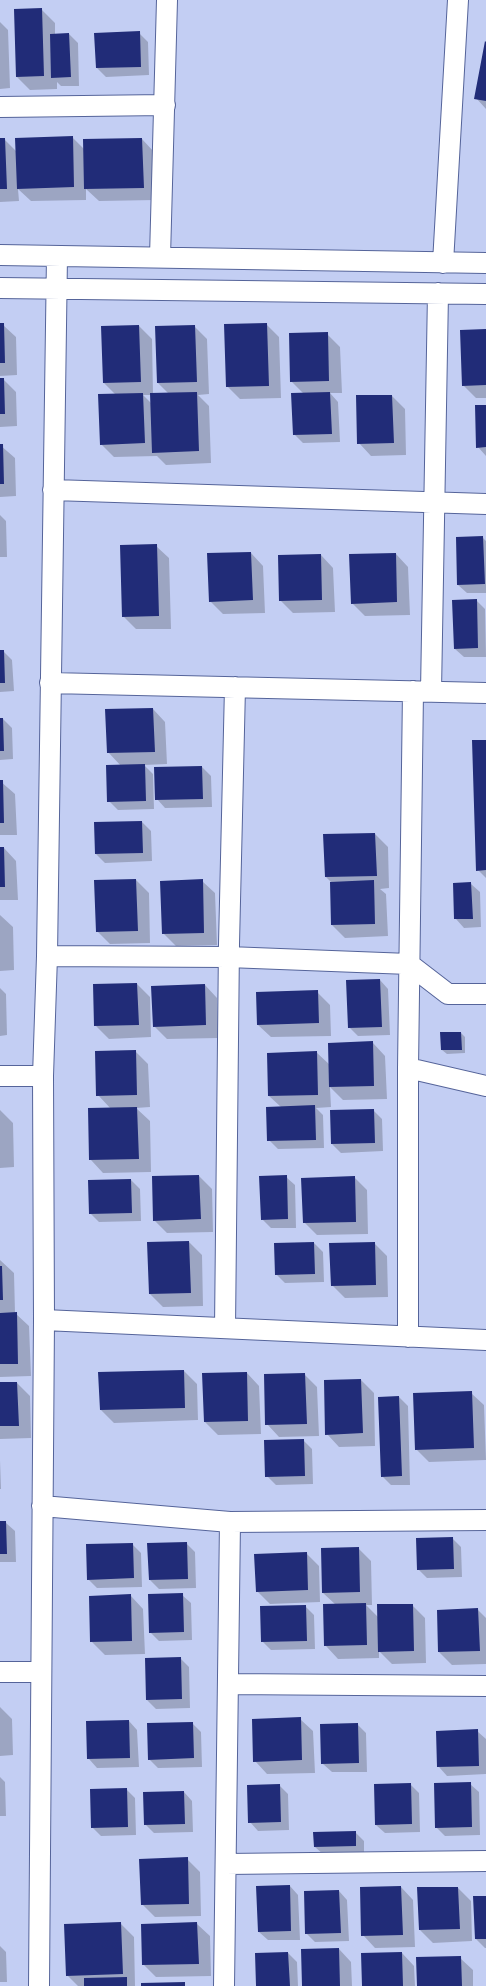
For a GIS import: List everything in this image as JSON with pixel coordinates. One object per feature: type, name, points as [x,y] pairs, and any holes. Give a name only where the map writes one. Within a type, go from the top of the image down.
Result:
[{"type":"street","points":[[160,257],[167,0]]},
{"type":"street","points":[[444,264],[458,0]]},
{"type":"street","points":[[0,107],[165,105]]},
{"type":"street","points":[[0,255],[444,264],[486,263]]},
{"type":"street","points":[[39,1986],[44,1320],[42,1076],[47,956],[58,256]]},
{"type":"street","points":[[0,288],[486,294]]},
{"type":"street","points":[[408,1337],[409,964],[433,504],[438,293]]},
{"type":"street","points":[[53,490],[433,504],[486,504]]},
{"type":"street","points":[[50,683],[486,693]]},
{"type":"street","points":[[225,1328],[228,957],[235,687]]},
{"type":"street","points":[[47,956],[228,957],[409,964],[448,994],[486,994]]},
{"type":"street","points":[[408,1068],[486,1086]]},
{"type":"street","points":[[0,1076],[42,1076]]},
{"type":"street","points":[[44,1320],[486,1340]]},
{"type":"street","points":[[42,1506],[230,1522],[486,1520]]},
{"type":"street","points":[[224,1986],[230,1522]]},
{"type":"street","points":[[0,1672],[41,1672]]},
{"type":"street","points":[[229,1684],[486,1686]]},
{"type":"street","points":[[226,1864],[486,1861]]},
{"type":"building","points":[[42,8],[44,76],[16,77],[14,9]]},
{"type":"building","points":[[140,31],[141,67],[96,68],[94,33]]},
{"type":"building","points":[[69,33],[71,77],[51,78],[50,34]]},
{"type":"building","points":[[486,42],[486,101],[474,99]]},
{"type":"building","points":[[73,136],[74,187],[17,189],[15,138]]},
{"type":"building","points":[[0,138],[5,138],[7,189],[0,189]]},
{"type":"building","points":[[142,138],[144,188],[84,189],[83,139]]},
{"type":"building","points":[[0,323],[4,323],[5,363],[0,363]]},
{"type":"building","points":[[267,323],[269,386],[226,387],[224,324]]},
{"type":"building","points":[[139,325],[141,382],[103,383],[101,326]]},
{"type":"building","points":[[195,325],[197,382],[157,383],[155,326]]},
{"type":"building","points":[[486,329],[486,385],[462,386],[460,330]]},
{"type":"building","points":[[328,332],[329,381],[290,382],[289,333]]},
{"type":"building","points":[[0,378],[4,378],[5,414],[0,414]]},
{"type":"building","points":[[197,392],[199,451],[152,453],[150,393]]},
{"type":"building","points":[[330,392],[332,434],[293,435],[291,393]]},
{"type":"building","points":[[143,393],[145,443],[100,445],[98,394]]},
{"type":"building","points":[[356,395],[392,395],[394,443],[357,444]]},
{"type":"building","points":[[475,405],[486,405],[486,447],[476,448]]},
{"type":"building","points":[[0,444],[3,444],[4,484],[0,484]]},
{"type":"building","points":[[483,536],[485,584],[457,585],[456,537]]},
{"type":"building","points":[[157,544],[159,616],[122,617],[120,545]]},
{"type":"building","points":[[251,552],[253,600],[209,602],[207,553]]},
{"type":"building","points":[[396,553],[397,602],[351,604],[349,554]]},
{"type":"building","points":[[321,554],[322,600],[279,601],[278,555]]},
{"type":"building","points":[[477,599],[478,648],[454,649],[452,600]]},
{"type":"building","points":[[0,650],[4,650],[5,683],[0,683]]},
{"type":"building","points":[[153,708],[155,752],[107,753],[105,709]]},
{"type":"building","points":[[0,718],[3,718],[4,751],[0,751]]},
{"type":"building","points":[[472,740],[486,740],[486,870],[476,871]]},
{"type":"building","points":[[145,764],[146,801],[107,802],[106,765]]},
{"type":"building","points":[[202,766],[203,799],[155,800],[154,767]]},
{"type":"building","points":[[0,780],[3,780],[4,823],[0,823]]},
{"type":"building","points":[[142,821],[143,853],[95,854],[94,822]]},
{"type":"building","points":[[375,833],[377,876],[325,877],[323,834]]},
{"type":"building","points":[[0,847],[4,847],[5,887],[0,887]]},
{"type":"building","points":[[136,879],[138,931],[96,932],[94,880]]},
{"type":"building","points":[[203,879],[204,933],[162,934],[160,881]]},
{"type":"building","points":[[374,880],[375,924],[331,925],[330,882]]},
{"type":"building","points":[[471,882],[473,919],[454,919],[453,883]]},
{"type":"building","points":[[380,979],[382,1027],[348,1028],[346,980]]},
{"type":"building","points":[[137,983],[139,1025],[94,1026],[93,984]]},
{"type":"building","points":[[205,984],[206,1025],[153,1027],[151,986]]},
{"type":"building","points":[[318,990],[319,1023],[257,1025],[256,992]]},
{"type":"building","points":[[440,1032],[461,1032],[462,1050],[441,1050]]},
{"type":"building","points":[[373,1041],[374,1086],[329,1087],[328,1043]]},
{"type":"building","points":[[136,1050],[137,1095],[96,1096],[95,1051]]},
{"type":"building","points":[[317,1051],[318,1095],[268,1096],[267,1053]]},
{"type":"building","points":[[315,1105],[316,1140],[267,1141],[266,1107]]},
{"type":"building","points":[[137,1107],[139,1159],[89,1160],[88,1108]]},
{"type":"building","points":[[374,1109],[375,1143],[331,1144],[330,1110]]},
{"type":"building","points":[[199,1175],[201,1219],[153,1221],[152,1176]]},
{"type":"building","points":[[287,1175],[288,1219],[261,1220],[259,1176]]},
{"type":"building","points":[[355,1176],[356,1222],[303,1223],[301,1178]]},
{"type":"building","points":[[131,1179],[132,1213],[89,1214],[88,1180]]},
{"type":"building","points":[[189,1241],[191,1293],[149,1294],[147,1242]]},
{"type":"building","points":[[314,1242],[315,1274],[275,1275],[274,1243]]},
{"type":"building","points":[[375,1242],[376,1285],[331,1286],[329,1243]]},
{"type":"building","points":[[0,1266],[2,1266],[3,1300],[0,1300]]},
{"type":"building","points":[[17,1312],[18,1364],[0,1364],[0,1313]]},
{"type":"building","points":[[184,1370],[185,1408],[100,1410],[98,1372]]},
{"type":"building","points":[[247,1372],[248,1421],[204,1422],[202,1373]]},
{"type":"building","points":[[305,1373],[307,1424],[265,1425],[264,1374]]},
{"type":"building","points":[[361,1379],[363,1433],[325,1435],[324,1380]]},
{"type":"building","points":[[0,1382],[17,1382],[19,1426],[0,1426]]},
{"type":"building","points":[[472,1391],[474,1448],[415,1450],[413,1393]]},
{"type":"building","points":[[399,1396],[402,1476],[381,1477],[378,1397]]},
{"type":"building","points":[[304,1439],[305,1476],[265,1477],[264,1440]]},
{"type":"building","points":[[0,1521],[6,1521],[7,1554],[0,1554]]},
{"type":"building","points":[[453,1537],[454,1569],[417,1570],[416,1538]]},
{"type":"building","points":[[187,1542],[188,1579],[149,1580],[147,1543]]},
{"type":"building","points":[[133,1543],[134,1578],[87,1580],[86,1544]]},
{"type":"building","points":[[359,1547],[360,1592],[322,1593],[321,1548]]},
{"type":"building","points":[[307,1552],[308,1590],[256,1592],[254,1554]]},
{"type":"building","points":[[183,1593],[184,1632],[149,1633],[148,1594]]},
{"type":"building","points":[[131,1594],[132,1641],[90,1642],[89,1596]]},
{"type":"building","points":[[366,1603],[367,1645],[324,1646],[323,1604]]},
{"type":"building","points":[[377,1604],[413,1604],[414,1651],[378,1652]]},
{"type":"building","points":[[306,1605],[307,1641],[261,1642],[260,1606]]},
{"type":"building","points":[[478,1608],[480,1651],[438,1652],[437,1610]]},
{"type":"building","points":[[181,1657],[182,1699],[146,1700],[145,1658]]},
{"type":"building","points":[[301,1717],[302,1760],[253,1762],[252,1719]]},
{"type":"building","points":[[129,1720],[130,1758],[87,1759],[86,1721]]},
{"type":"building","points":[[193,1722],[194,1758],[148,1760],[147,1723]]},
{"type":"building","points":[[358,1723],[359,1763],[321,1764],[320,1724]]},
{"type":"building","points":[[478,1729],[479,1766],[437,1767],[436,1731]]},
{"type":"building","points":[[471,1782],[472,1827],[435,1828],[434,1783]]},
{"type":"building","points":[[411,1783],[412,1824],[375,1825],[374,1784]]},
{"type":"building","points":[[280,1784],[281,1822],[248,1823],[247,1785]]},
{"type":"building","points":[[127,1788],[128,1827],[91,1828],[90,1789]]},
{"type":"building","points":[[184,1791],[185,1824],[144,1825],[143,1792]]},
{"type":"building","points":[[356,1831],[356,1846],[314,1847],[313,1832]]},
{"type":"building","points":[[188,1857],[189,1904],[141,1905],[139,1859]]},
{"type":"building","points":[[290,1885],[291,1931],[258,1932],[256,1886]]},
{"type":"building","points":[[401,1886],[403,1935],[361,1936],[360,1887]]},
{"type":"building","points":[[417,1887],[458,1887],[460,1929],[419,1930]]},
{"type":"building","points":[[339,1890],[341,1933],[305,1934],[304,1891]]},
{"type":"building","points":[[473,1896],[486,1896],[486,1939],[475,1939]]},
{"type":"building","points":[[121,1922],[123,1974],[66,1976],[64,1924]]},
{"type":"building","points":[[197,1922],[199,1964],[142,1965],[141,1924]]},
{"type":"building","points":[[339,1948],[340,1986],[302,1986],[301,1949]]},
{"type":"building","points":[[288,1952],[290,1986],[256,1986],[255,1953]]},
{"type":"building","points":[[402,1952],[403,1986],[362,1986],[361,1953]]},
{"type":"building","points":[[461,1956],[462,1986],[417,1986],[416,1957]]},
{"type":"building","points":[[127,1977],[127,1986],[84,1986],[84,1978]]},
{"type":"building","points":[[185,1982],[185,1986],[141,1986],[141,1983]]}]
